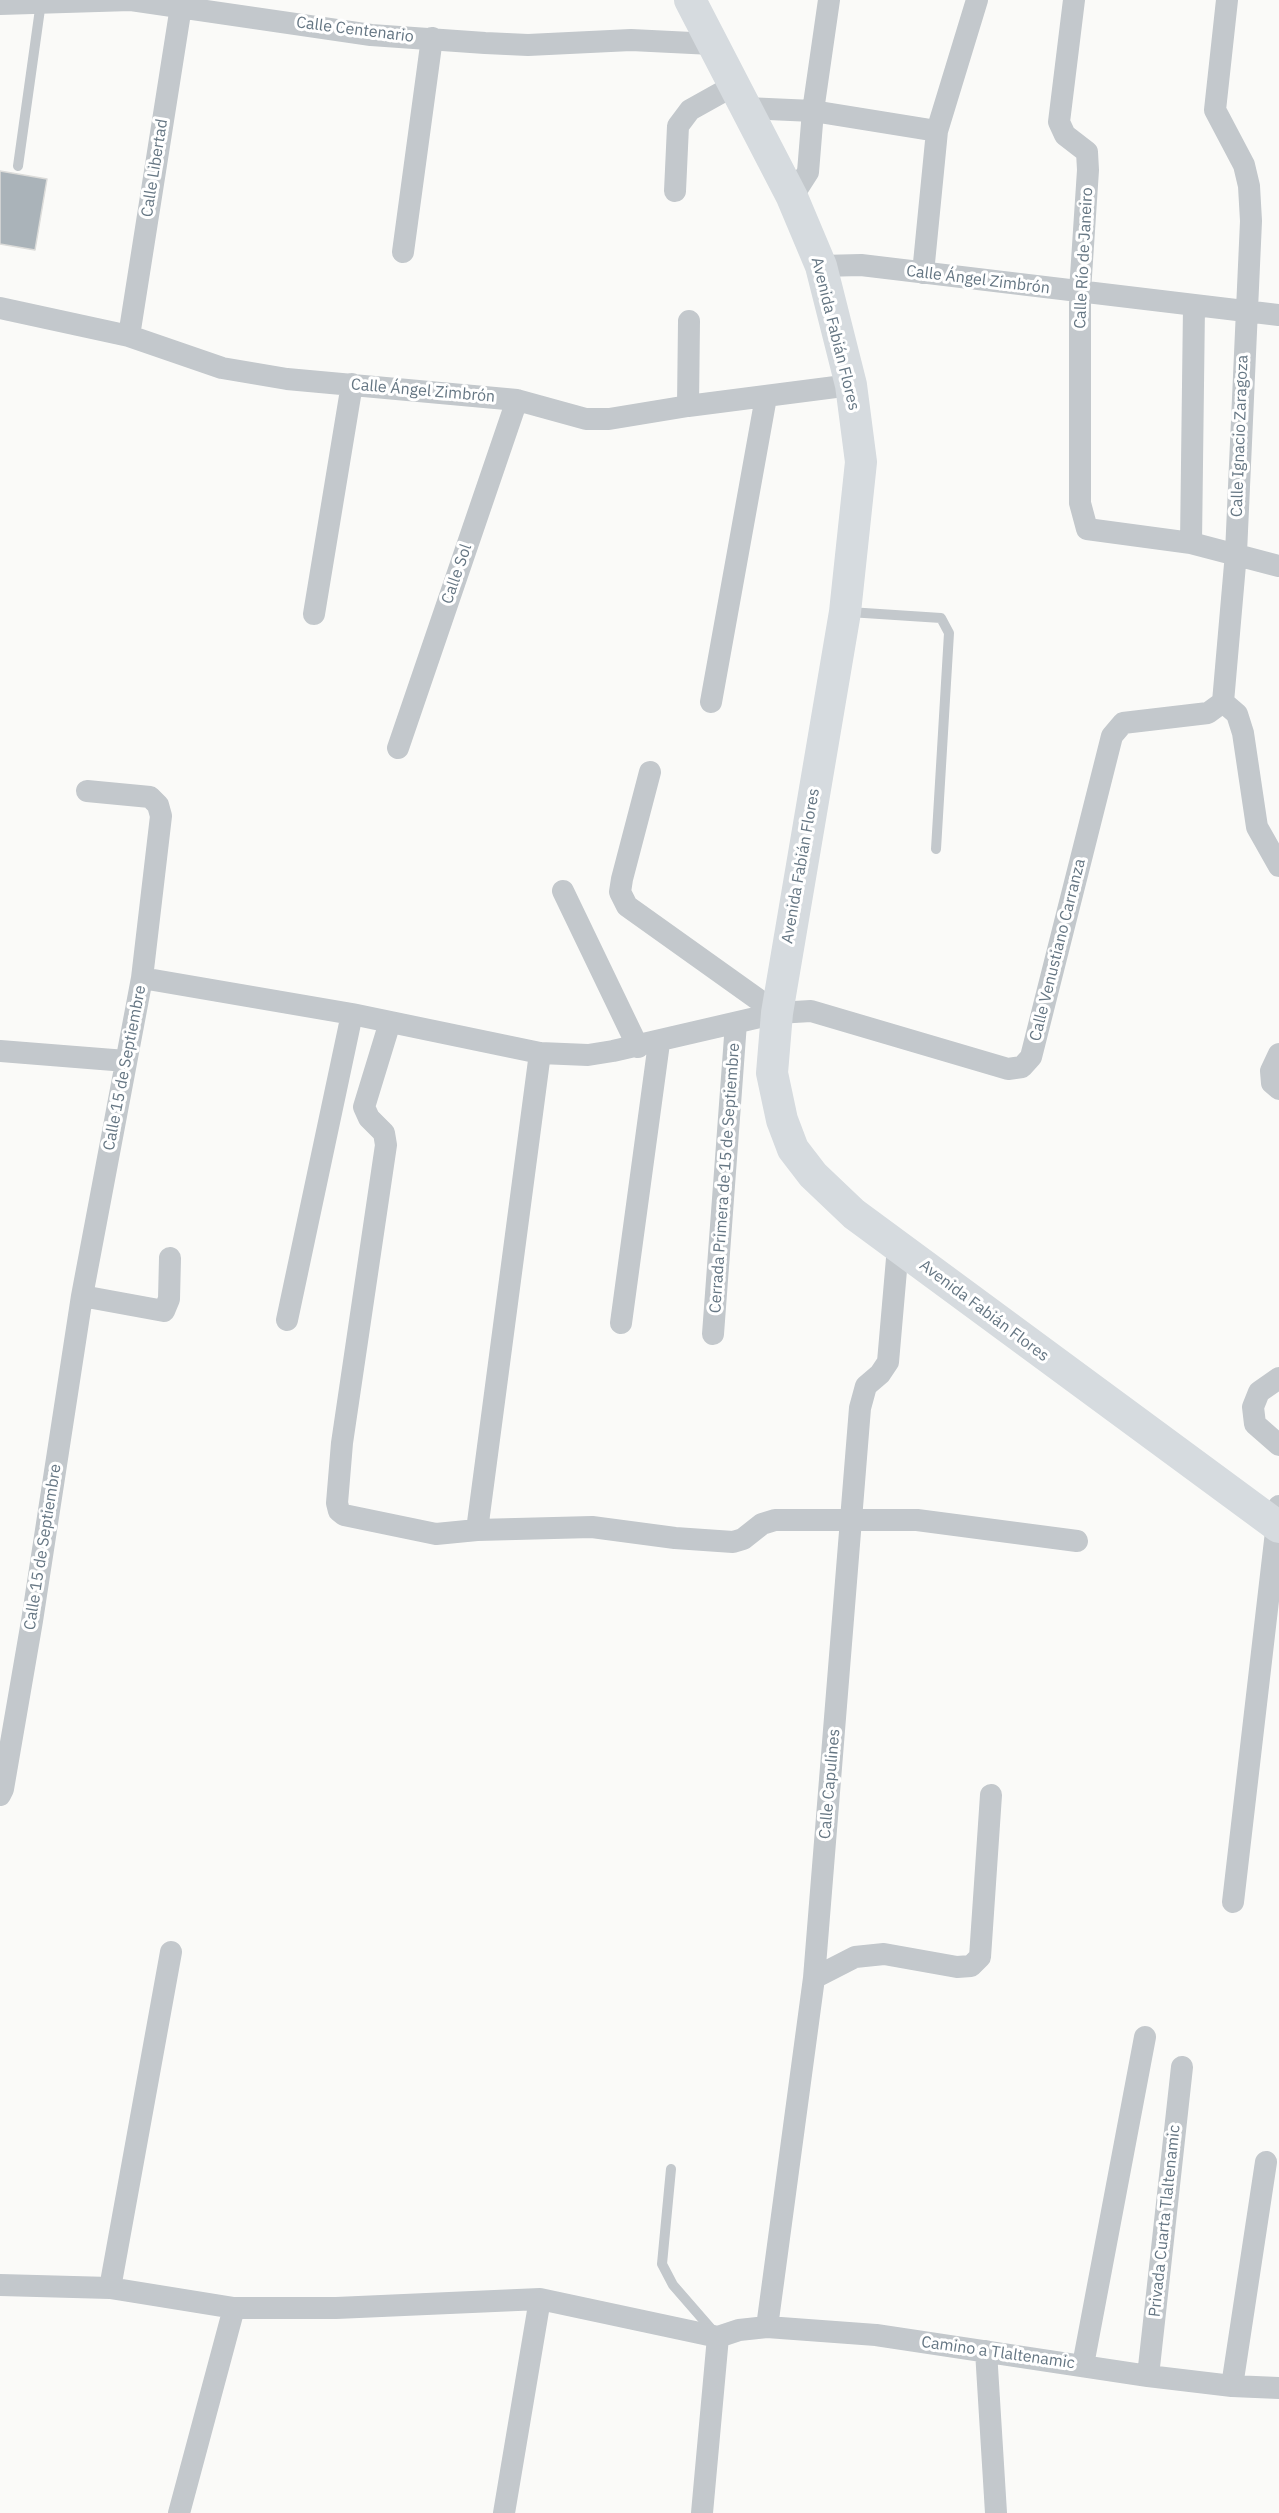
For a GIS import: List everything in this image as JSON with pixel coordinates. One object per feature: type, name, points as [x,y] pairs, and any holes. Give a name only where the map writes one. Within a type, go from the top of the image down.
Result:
[{"type":"main road","name":"Avenida Fabián Flores","points":[[690,0],[792,197],[821,266],[851,385],[861,462],[845,612],[777,1013],[772,1073],[782,1120],[793,1149],[813,1176],[854,1214],[1278,1519]]},
{"type":"street","name":"Calle Centenario","points":[[0,4],[131,0],[181,3],[371,35],[528,45],[631,40],[712,44]]},
{"type":"street","points":[[792,197],[808,172],[813,111],[829,0]]},
{"type":"street","points":[[923,273],[937,131],[976,0]]},
{"type":"street","name":"Calle Río de Janeiro","points":[[1074,0],[1059,122],[1065,135],[1087,152],[1088,170],[1080,291],[1080,502],[1087,529],[1191,543]]},
{"type":"street","name":"Calle Ignacio Zaragoza","points":[[1223,702],[1227,688],[1236,553],[1245,310],[1251,220],[1249,186],[1244,165],[1215,110],[1227,0]]},
{"type":"street","name":"Calle Libertad","points":[[129,336],[181,3]]},
{"type":"street","points":[[403,252],[432,38]]},
{"type":"street","points":[[675,191],[678,126],[690,110],[740,97],[937,131]]},
{"type":"street","name":"Calle Ángel Zimbrón","points":[[821,266],[861,265],[1279,315]]},
{"type":"street","points":[[1194,306],[1191,543],[1279,566]]},
{"type":"street","name":"Calle Ángel Zimbrón","points":[[0,308],[129,336],[222,368],[287,379],[517,400],[586,419],[609,419],[688,406],[851,385]]},
{"type":"street","points":[[688,406],[689,321]]},
{"type":"street","points":[[314,614],[352,384]]},
{"type":"street","points":[[711,702],[766,397]]},
{"type":"street","name":"Calle Sol","points":[[398,748],[517,400]]},
{"type":"street","points":[[1223,702],[1237,714],[1243,733],[1257,827],[1279,866]]},
{"type":"street","name":"Calle Venustiano Carranza","points":[[777,1013],[811,1011],[1008,1069],[1022,1067],[1031,1057],[1112,736],[1123,723],[1208,713],[1223,702]]},
{"type":"street","points":[[650,772],[622,879],[620,892],[627,906],[777,1013]]},
{"type":"street","points":[[87,791],[150,797],[158,805],[161,816],[142,978]]},
{"type":"street","points":[[563,891],[649,1045],[621,1323]]},
{"type":"street","name":"Calle 15 de Septiembre","points":[[0,1795],[32,1621],[82,1296],[142,978],[352,1014],[540,1053],[588,1055],[649,1045],[777,1013]]},
{"type":"street","points":[[286,1320],[352,1014]]},
{"type":"street","points":[[390,1022],[364,1107],[369,1118],[384,1133],[386,1145],[342,1443],[337,1503],[339,1511],[344,1515],[436,1534],[477,1530],[592,1527],[675,1538],[733,1542],[743,1539],[762,1524],[775,1520],[917,1520],[1077,1541]]},
{"type":"street","name":"Cerrada Primera de 15 de Septiembre","points":[[713,1334],[736,1023]]},
{"type":"street","points":[[0,1051],[126,1061]]},
{"type":"street","points":[[477,1530],[540,1053]]},
{"type":"street","points":[[1279,1054],[1271,1071],[1272,1083],[1279,1089]]},
{"type":"street","name":"Calle Capulines","points":[[767,2327],[814,1978],[853,1520],[860,1408],[866,1386],[880,1374],[888,1362],[898,1247]]},
{"type":"street","points":[[82,1296],[164,1311],[169,1299],[170,1258]]},
{"type":"street","points":[[1279,1378],[1259,1392],[1253,1407],[1255,1424],[1279,1445]]},
{"type":"street","points":[[1233,1902],[1278,1519]]},
{"type":"street","points":[[814,1978],[836,1964],[855,1957],[884,1954],[957,1967],[971,1966],[980,1957],[991,1795]]},
{"type":"street","points":[[110,2288],[171,1952]]},
{"type":"street","points":[[1083,2365],[1145,2037]]},
{"type":"street","name":"Privada Cuarta Tlaltenamic","points":[[1148,2376],[1182,2067]]},
{"type":"street","points":[[1232,2386],[1266,2162]]},
{"type":"street","points":[[0,2285],[110,2288],[234,2308],[336,2308],[540,2299],[718,2337],[702,2513]]},
{"type":"street","points":[[504,2513],[540,2299]]},
{"type":"street","points":[[179,2513],[234,2308]]},
{"type":"street","name":"Camino a Tlaltenamic","points":[[718,2337],[739,2330],[767,2327],[876,2335],[1148,2376],[1232,2386],[1279,2388]]},
{"type":"street","points":[[986,2351],[996,2513]]},
{"type":"lane","points":[[18,166],[41,2]]},
{"type":"lane","points":[[845,612],[941,618],[949,633],[936,849]]},
{"type":"lane","points":[[671,2169],[662,2264],[673,2285],[692,2310],[718,2337]]},
{"type":"building","points":[[0,171],[47,179],[35,250],[0,244]]}]
